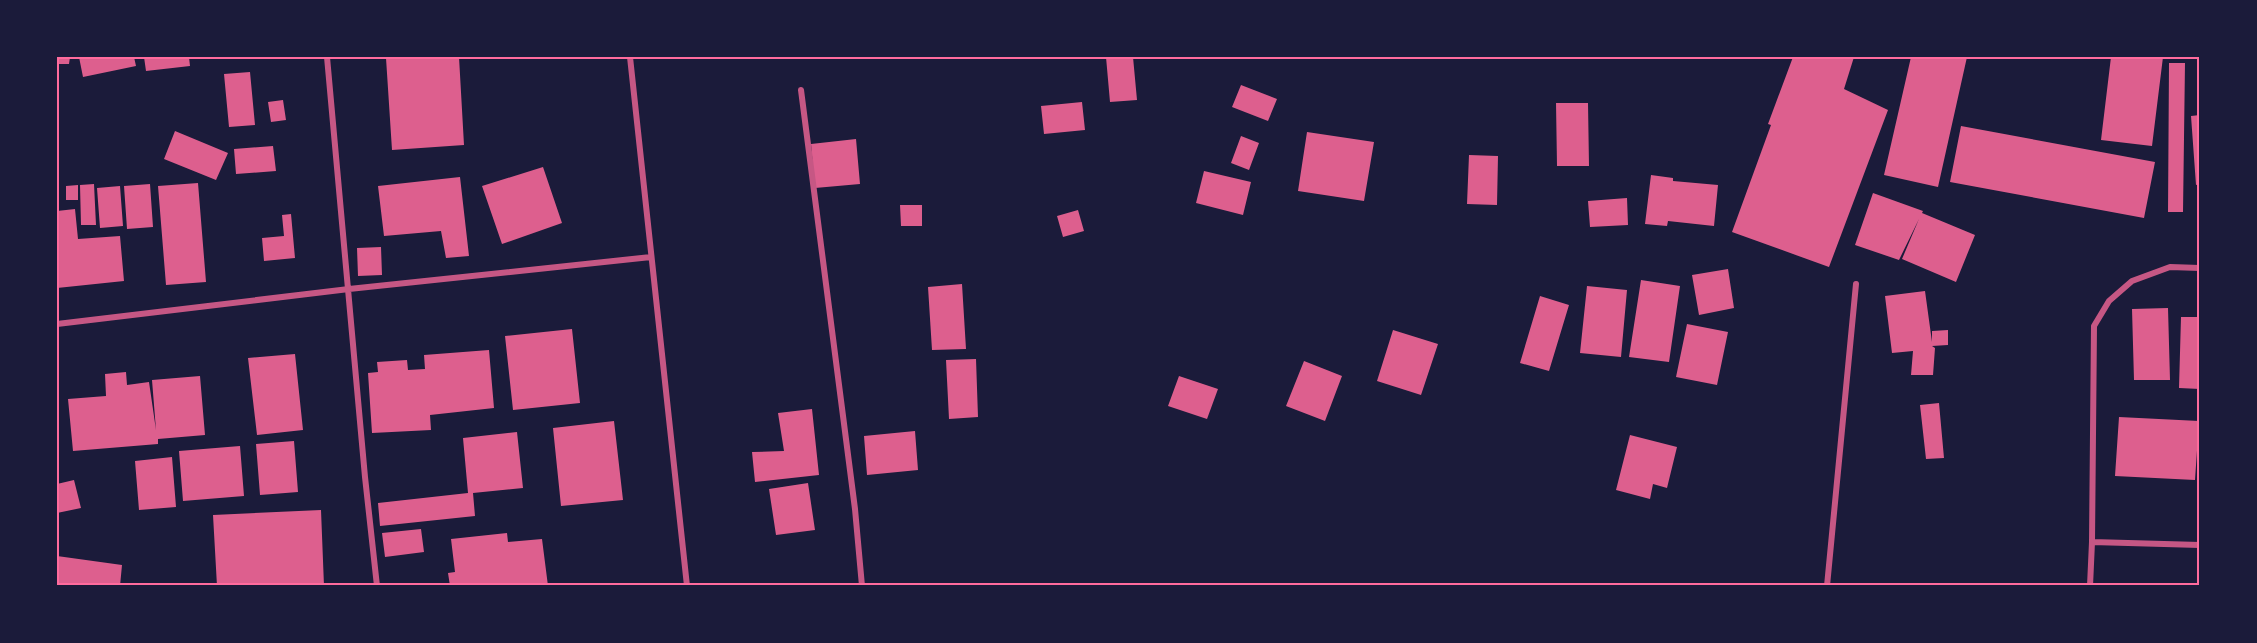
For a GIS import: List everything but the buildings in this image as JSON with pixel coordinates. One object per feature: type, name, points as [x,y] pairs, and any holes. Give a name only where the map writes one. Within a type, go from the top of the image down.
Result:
[{"type":"street","points":[[327,57],[377,586]]},
{"type":"street","points":[[630,57],[687,586]]},
{"type":"street","points":[[801,90],[855,509],[862,586]]},
{"type":"street","points":[[57,324],[349,289],[651,257]]},
{"type":"street","points":[[2090,586],[2094,326],[2109,302],[2132,282],[2170,267],[2200,268]]},
{"type":"street","points":[[1827,586],[1856,284]]},
{"type":"street","points":[[2092,542],[2200,545]]}]
